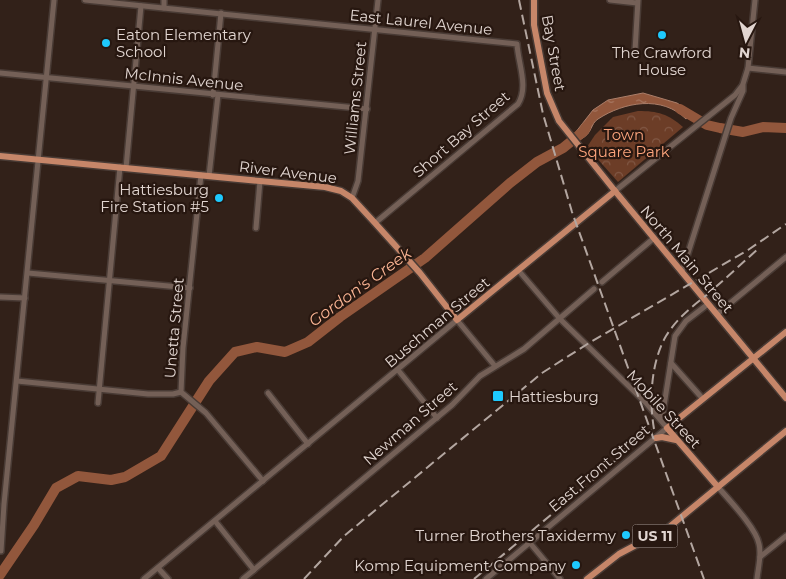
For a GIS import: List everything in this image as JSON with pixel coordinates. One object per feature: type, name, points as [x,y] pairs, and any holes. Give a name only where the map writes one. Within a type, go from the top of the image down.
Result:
[{"type":"main road","name":"Bay Street","points":[[534,0],[534,25],[547,93],[555,114],[570,135]]},
{"type":"main road","name":"North Main Street","points":[[570,135],[786,398]]},
{"type":"main road","name":"River Avenue","points":[[0,156],[260,181],[333,189],[343,192],[352,198],[420,273],[457,320]]},
{"type":"main road","name":"Buschman Street","points":[[457,320],[615,191]]},
{"type":"main road","name":"East Front Street","points":[[667,428],[786,332]]},
{"type":"main road","name":"Mobile Street","points":[[667,428],[718,487]]},
{"type":"main road","name":"US 11","points":[[587,579],[619,554],[668,528],[786,431]]},
{"type":"main road","points":[[656,438],[662,436],[678,440]]},
{"type":"street","points":[[1,551],[2,504],[17,381],[54,0]]},
{"type":"street","name":"East Laurel Avenue","points":[[85,0],[517,44]]},
{"type":"street","points":[[164,0],[164,8]]},
{"type":"street","name":"Williams Street","points":[[352,198],[358,181],[378,0]]},
{"type":"street","points":[[610,0],[638,2],[635,51]]},
{"type":"street","points":[[682,272],[730,120],[743,92],[743,84],[748,68],[755,0]]},
{"type":"street","points":[[98,404],[110,280],[134,87],[141,6]]},
{"type":"street","points":[[209,176],[221,13]]},
{"type":"street","name":"Short Bay Street","points":[[375,223],[518,104],[523,88],[517,44]]},
{"type":"street","points":[[748,68],[786,72]]},
{"type":"street","name":"McInnis Avenue","points":[[0,73],[366,109]]},
{"type":"street","name":"Buschman Street","points":[[615,191],[725,103],[743,84]]},
{"type":"street","points":[[725,103],[730,108],[730,120]]},
{"type":"street","name":"Unetta Street","points":[[201,175],[183,348],[183,393],[206,413],[263,481]]},
{"type":"street","points":[[256,228],[260,181]]},
{"type":"street","points":[[602,282],[654,238]]},
{"type":"street","points":[[717,314],[786,257]]},
{"type":"street","name":"Mobile Street","points":[[518,271],[560,319],[660,418],[667,428]]},
{"type":"street","points":[[28,274],[190,288]]},
{"type":"street","name":"Newman Street","points":[[243,579],[437,418],[480,376],[516,355],[594,289]]},
{"type":"street","points":[[0,297],[25,298]]},
{"type":"street","points":[[660,418],[675,339],[686,321],[708,304]]},
{"type":"street","name":"Buschman Street","points":[[144,579],[457,320]]},
{"type":"street","name":"River Avenue","points":[[457,320],[495,366]]},
{"type":"street","points":[[671,363],[703,399]]},
{"type":"street","points":[[398,370],[437,418]]},
{"type":"street","points":[[17,381],[148,394],[183,393]]},
{"type":"street","points":[[268,392],[308,444]]},
{"type":"street","name":"East Front Street","points":[[486,579],[667,428]]},
{"type":"street","name":"Mobile Street","points":[[718,487],[756,534],[759,542],[760,557],[757,579]]},
{"type":"street","points":[[215,520],[254,570]]},
{"type":"street","points":[[760,557],[786,536]]},
{"type":"street","points":[[530,543],[560,579]]},
{"type":"street","points":[[158,568],[168,579]]},
{"type":"green space","name":"Town Square Park","points":[[638,111],[662,114],[683,127],[618,182],[587,147],[595,135],[613,117]]},
{"type":"water","points":[[643,93],[677,103],[693,113],[686,119],[666,106],[654,104],[631,105],[619,108],[598,119],[588,134],[581,139],[575,133],[593,110],[608,100]]},
{"type":"waterway","name":"Gordon's Creek","points":[[680,109],[707,125],[720,128],[743,132],[763,127],[786,128]]},
{"type":"waterway","name":"Gordon's Creek","points":[[0,575],[34,525],[56,488],[78,476],[111,480],[125,477],[161,456],[209,381],[235,352],[257,347],[285,352],[308,342],[340,317],[425,258],[510,183],[537,162],[563,148],[584,131],[586,127]]},
{"type":"railway","points":[[519,0],[543,114],[572,212],[704,579]]},
{"type":"railway","points":[[304,579],[344,536],[542,373],[589,343],[748,250],[786,224]]},
{"type":"railway","points":[[654,429],[652,418],[652,381],[657,357],[666,336],[683,315],[758,249]]},
{"type":"railway","points":[[474,579],[606,469],[625,448]]},
{"type":"place","name":"The Crawford House","points":[[662,35]]},
{"type":"place","name":"Eaton Elementary School","points":[[106,43]]},
{"type":"place","name":"Hattiesburg Fire Station #5","points":[[219,198]]},
{"type":"place","name":"Hattiesburg","points":[[498,396]]},
{"type":"place","name":"Turner Brothers Taxidermy","points":[[626,535]]},
{"type":"place","name":"Komp Equipment Company","points":[[576,565]]}]
